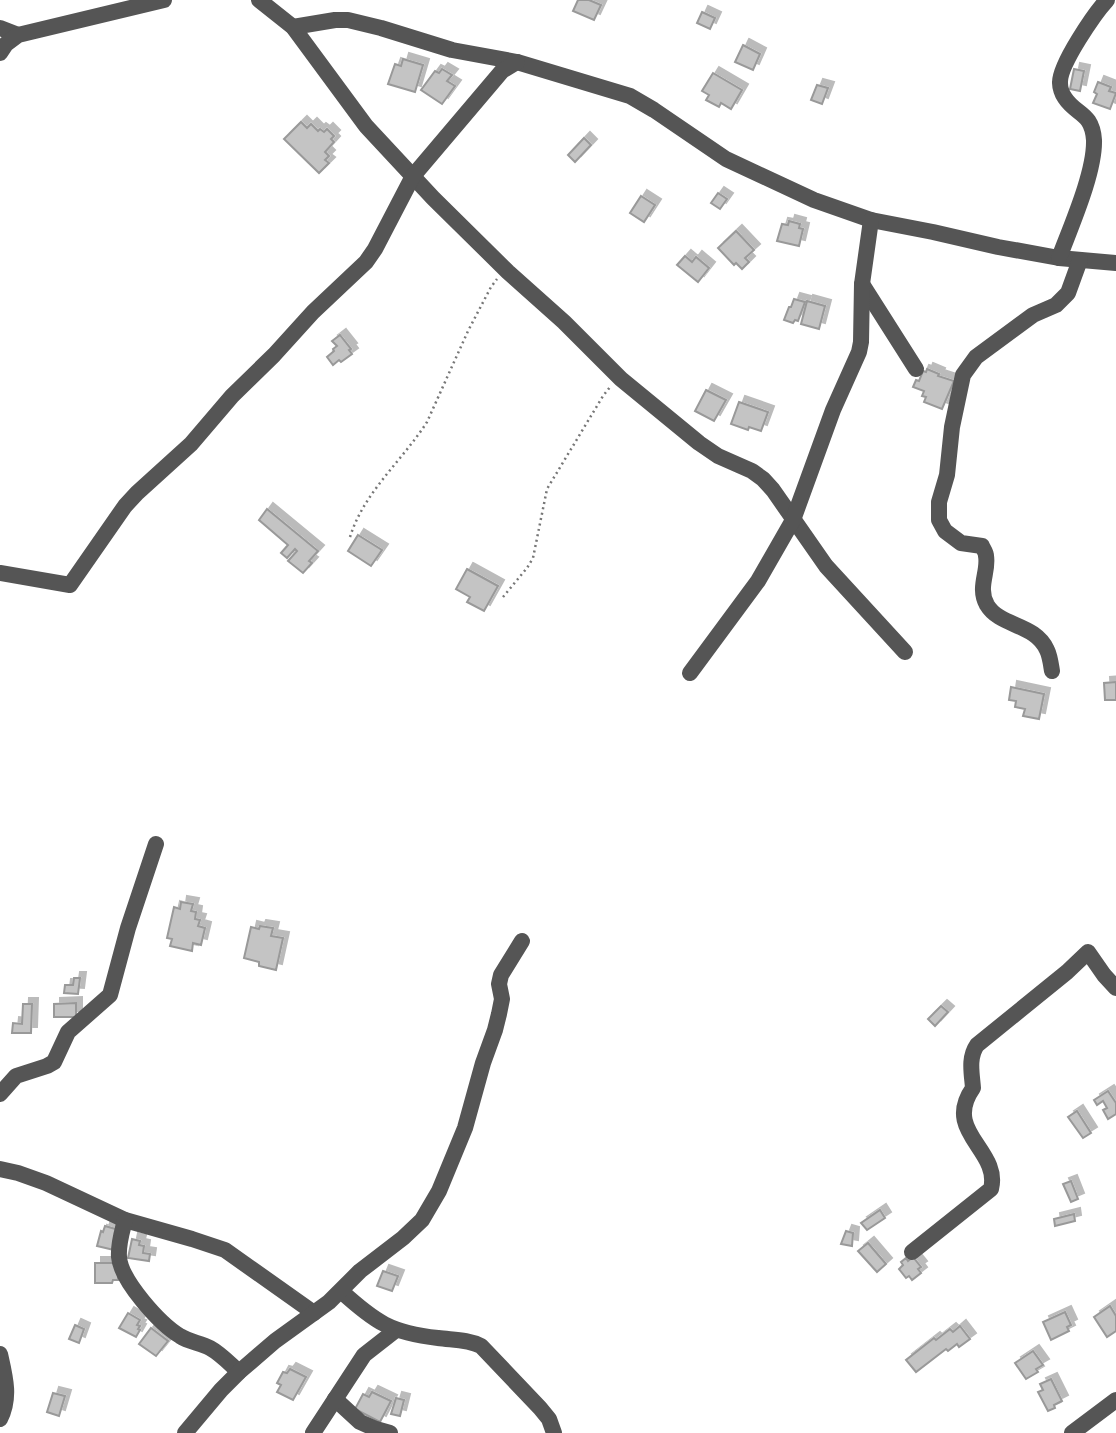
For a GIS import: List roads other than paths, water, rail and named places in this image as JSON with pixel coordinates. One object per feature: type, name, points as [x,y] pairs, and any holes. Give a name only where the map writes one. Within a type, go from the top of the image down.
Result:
[{"type":"street","points":[[0,53],[6,44],[18,35],[164,0]]},
{"type":"street","points":[[258,0],[293,27],[366,126],[433,198],[508,272],[564,322],[621,379],[718,456],[752,471],[763,479],[826,566],[905,652]]},
{"type":"street","points":[[1059,258],[1090,168],[1094,142],[1092,127],[1085,115],[1066,99],[1059,85],[1060,77],[1096,12],[1107,0]]},
{"type":"street","points":[[293,27],[348,20],[452,50],[517,62],[630,96],[726,159],[814,200],[870,220],[1059,258],[1116,263]]},
{"type":"street","points":[[0,27],[18,35]]},
{"type":"street","points":[[0,573],[70,584],[125,506],[191,444],[232,396],[313,312],[366,262],[413,176],[502,71],[517,62]]},
{"type":"street","points":[[690,673],[758,581],[793,520],[833,410],[859,352],[862,284],[870,220]]},
{"type":"street","points":[[1052,671],[1048,651],[1038,637],[1026,628],[1003,619],[987,606],[982,590],[986,556],[982,545],[961,543],[945,531],[939,520],[939,502],[947,475],[952,427],[962,376],[976,357],[1033,315],[1056,305],[1068,293],[1080,260]]},
{"type":"street","points":[[862,284],[916,369]]},
{"type":"street","points":[[0,1094],[18,1075],[54,1062],[68,1032],[110,995],[156,844]]},
{"type":"street","points":[[185,1433],[239,1372],[341,1291],[360,1270],[422,1220],[439,1191],[465,1128],[495,1030],[502,999],[500,975],[522,941]]},
{"type":"street","points":[[912,1252],[991,1189],[994,1180],[991,1168],[969,1131],[964,1115],[965,1100],[973,1088],[972,1051],[1088,952],[1116,988]]},
{"type":"street","points":[[0,1169],[46,1183],[125,1220],[225,1250],[314,1313]]},
{"type":"street","points":[[125,1220],[119,1256],[128,1282],[168,1327],[185,1339],[210,1348],[239,1372]]},
{"type":"street","points":[[341,1291],[368,1315],[396,1330],[413,1335],[468,1341],[481,1346],[544,1413],[554,1433]]},
{"type":"street","points":[[313,1433],[364,1355],[396,1330]]},
{"type":"street","points":[[0,1354],[7,1392],[6,1405],[0,1419]]},
{"type":"street","points":[[335,1399],[360,1422],[390,1433]]},
{"type":"street","points":[[1072,1433],[1116,1399]]}]
